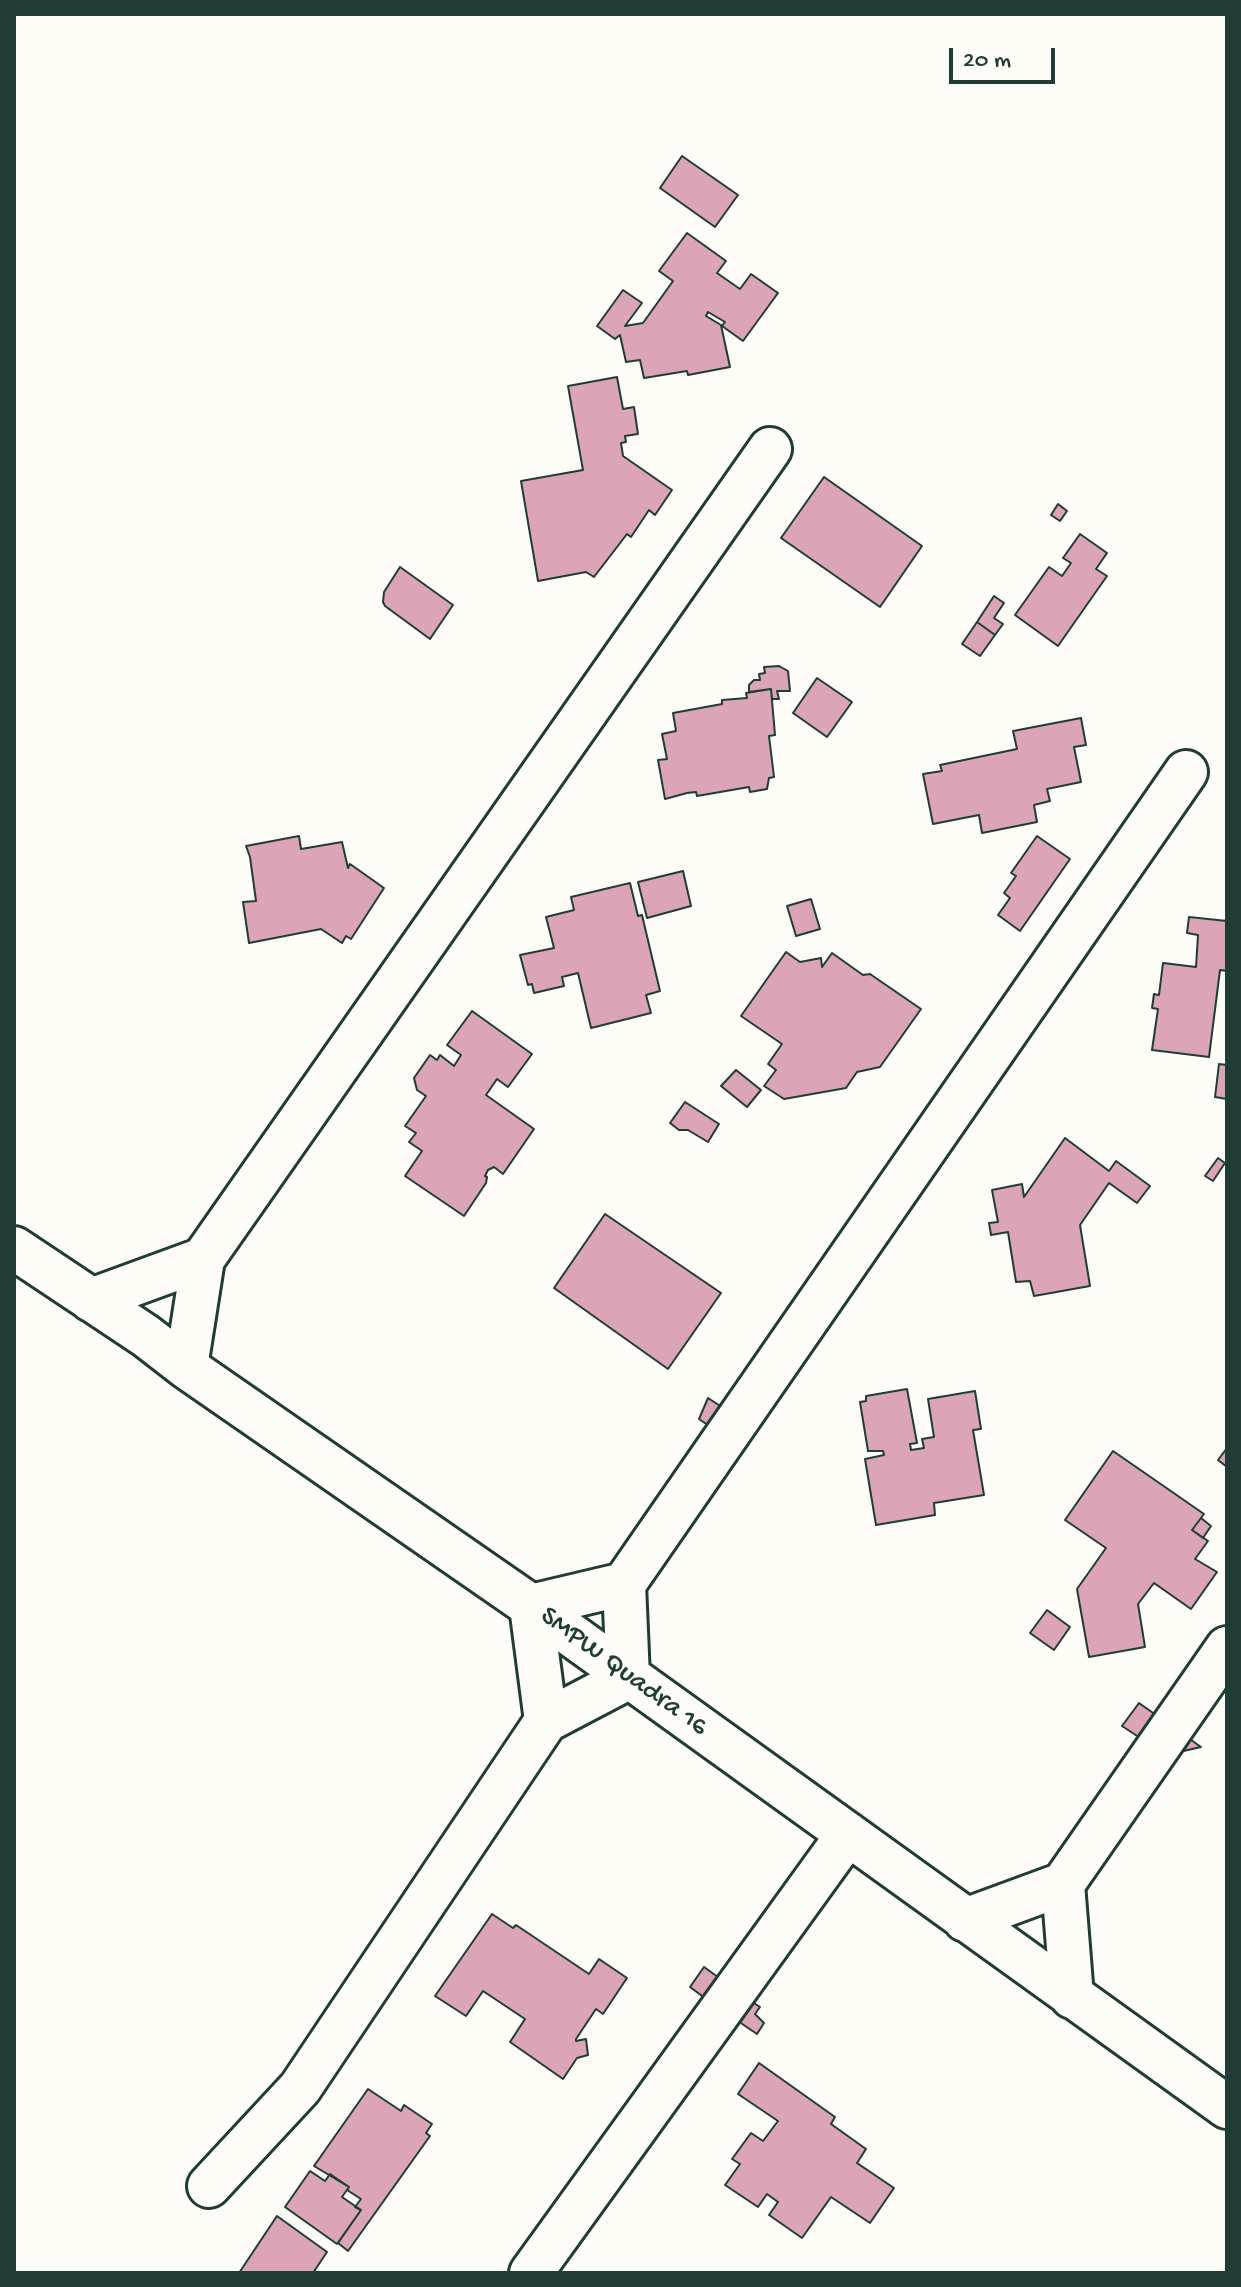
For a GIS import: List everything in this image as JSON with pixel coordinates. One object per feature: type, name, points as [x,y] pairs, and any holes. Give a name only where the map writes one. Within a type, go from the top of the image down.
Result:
[{"type":"street","points":[[186,1367],[203,1259],[770,449]]},
{"type":"street","points":[[209,2186],[300,2088],[546,1721],[628,1678],[624,1584],[1186,772]]},
{"type":"street","points":[[91,1300],[203,1259]]},
{"type":"street","name":"SMPW Quadra 16","points":[[21,1260],[91,1300],[531,1606],[1227,2107]]},
{"type":"street","points":[[546,1721],[531,1606],[624,1584]]},
{"type":"street","points":[[965,1920],[1063,1884],[1227,1648]]},
{"type":"street","points":[[531,2273],[848,1834]]},
{"type":"street","points":[[1063,1884],[1072,1997]]},
{"type":"building","points":[[682,156],[738,195],[715,227],[660,188]]},
{"type":"building","points":[[687,233],[726,261],[717,273],[740,289],[751,274],[778,293],[743,341],[722,326],[725,322],[708,312],[706,316],[721,325],[730,367],[688,375],[687,371],[644,378],[640,360],[626,362],[620,335],[615,339],[597,326],[623,290],[642,303],[625,326],[643,323],[673,281],[659,271]]},
{"type":"building","points":[[617,377],[623,409],[634,407],[638,434],[625,436],[626,442],[621,443],[623,456],[672,490],[655,515],[649,510],[631,537],[627,534],[594,577],[586,572],[538,581],[521,481],[583,470],[568,386]]},
{"type":"building","points":[[824,477],[922,546],[880,607],[781,538]]},
{"type":"building","points":[[1058,504],[1067,511],[1060,521],[1051,515]]},
{"type":"building","points":[[1080,534],[1107,553],[1096,569],[1107,576],[1058,646],[1015,615],[1049,567],[1062,576],[1071,563],[1063,558]]},
{"type":"building","points":[[400,567],[453,605],[430,639],[383,602],[384,592]]},
{"type":"building","points":[[994,596],[1004,603],[994,618],[1003,624],[995,635],[977,622]]},
{"type":"building","points":[[977,622],[995,635],[980,656],[962,644]]},
{"type":"building","points":[[779,666],[788,671],[790,691],[777,691],[779,699],[772,699],[771,689],[749,692],[749,685],[754,680],[760,680],[759,674],[765,673],[764,667]]},
{"type":"building","points":[[817,678],[852,702],[827,737],[793,713]]},
{"type":"building","points":[[771,689],[775,735],[769,736],[774,777],[769,778],[767,789],[750,792],[749,787],[697,796],[696,792],[665,799],[658,760],[667,759],[662,734],[676,731],[673,713],[722,704],[722,700],[747,698],[746,693]]},
{"type":"building","points":[[1081,718],[1086,745],[1074,747],[1081,782],[1047,789],[1050,801],[1034,805],[1037,822],[982,833],[979,815],[933,824],[923,774],[942,771],[940,765],[1017,749],[1013,731]]},
{"type":"building","points":[[299,836],[301,849],[342,842],[348,868],[350,864],[384,888],[351,939],[346,936],[342,943],[321,929],[249,943],[243,902],[256,901],[246,846]]},
{"type":"building","points":[[1037,836],[1070,859],[1020,931],[998,915],[1010,898],[1004,893],[1016,876],[1011,873]]},
{"type":"building","points":[[683,871],[691,906],[647,918],[638,882]]},
{"type":"building","points":[[630,883],[638,916],[642,915],[660,991],[646,995],[651,1013],[591,1028],[578,973],[562,977],[564,986],[534,993],[532,984],[528,985],[520,955],[554,948],[546,917],[574,910],[571,897]]},
{"type":"building","points":[[811,899],[820,929],[796,936],[787,906]]},
{"type":"building","points":[[1189,917],[1227,921],[1227,971],[1220,970],[1209,1057],[1152,1050],[1158,1009],[1152,1008],[1154,994],[1159,995],[1163,963],[1196,967],[1198,935],[1187,933]]},
{"type":"building","points":[[786,952],[800,962],[821,958],[822,967],[832,953],[863,975],[870,974],[921,1009],[880,1067],[857,1072],[846,1088],[784,1099],[764,1086],[776,1070],[768,1064],[782,1044],[741,1016]]},
{"type":"building","points":[[472,1011],[532,1054],[508,1087],[497,1079],[486,1095],[534,1129],[503,1174],[494,1167],[488,1170],[486,1183],[464,1216],[405,1176],[422,1151],[409,1142],[416,1133],[405,1126],[426,1096],[417,1090],[414,1078],[430,1055],[437,1060],[440,1055],[454,1066],[461,1055],[447,1045]]},
{"type":"building","points":[[1219,1064],[1227,1065],[1227,1099],[1215,1097]]},
{"type":"building","points":[[736,1070],[761,1090],[747,1107],[721,1086]]},
{"type":"building","points":[[685,1102],[719,1124],[708,1142],[670,1123]]},
{"type":"building","points":[[1065,1138],[1109,1171],[1116,1161],[1150,1186],[1137,1203],[1109,1183],[1080,1225],[1090,1286],[1034,1296],[1030,1281],[1016,1282],[1008,1232],[991,1235],[989,1223],[998,1222],[992,1190],[1022,1184],[1024,1197]]},
{"type":"building","points":[[1218,1158],[1225,1163],[1213,1181],[1205,1176]]},
{"type":"building","points":[[605,1214],[721,1293],[668,1369],[554,1288]]},
{"type":"building","points":[[907,1389],[917,1443],[910,1444],[911,1450],[924,1448],[922,1439],[934,1437],[928,1399],[975,1391],[981,1429],[973,1430],[984,1495],[934,1503],[935,1515],[876,1525],[865,1459],[884,1455],[883,1451],[868,1451],[860,1402],[866,1401],[866,1396]]},
{"type":"building","points":[[708,1398],[731,1413],[719,1433],[699,1419]]},
{"type":"building","points":[[1227,1448],[1227,1467],[1218,1460]]},
{"type":"building","points":[[1113,1451],[1204,1514],[1192,1530],[1208,1541],[1195,1559],[1217,1572],[1191,1609],[1154,1583],[1138,1604],[1145,1647],[1089,1657],[1077,1589],[1106,1548],[1065,1520]]},
{"type":"building","points":[[1201,1518],[1211,1526],[1203,1538],[1192,1530]]},
{"type":"building","points":[[1047,1610],[1070,1627],[1054,1650],[1030,1633]]},
{"type":"building","points":[[1139,1703],[1201,1747],[1166,1755],[1122,1726]]},
{"type":"building","points":[[492,1914],[513,1928],[516,1925],[589,1974],[599,1959],[627,1978],[603,2014],[596,2009],[576,2039],[586,2039],[588,2055],[577,2058],[563,2079],[510,2042],[525,2019],[483,1991],[466,2016],[435,1996]]},
{"type":"building","points":[[704,1967],[722,1980],[713,2004],[690,1987]]},
{"type":"building","points":[[742,1995],[760,2007],[755,2014],[764,2023],[757,2034],[729,2015]]},
{"type":"building","points":[[759,2063],[835,2117],[831,2124],[866,2149],[857,2163],[894,2188],[870,2223],[831,2197],[802,2238],[769,2215],[778,2202],[767,2194],[758,2207],[725,2185],[740,2164],[732,2159],[751,2133],[763,2141],[778,2121],[738,2094]]},
{"type":"building","points":[[368,2089],[401,2111],[404,2105],[432,2124],[426,2133],[430,2136],[348,2251],[338,2243],[361,2210],[355,2207],[361,2199],[347,2190],[349,2187],[314,2166]]},
{"type":"building","points":[[310,2171],[325,2181],[330,2174],[349,2187],[342,2197],[361,2210],[337,2244],[285,2207]]},
{"type":"building","points":[[277,2216],[327,2252],[313,2273],[239,2273]]}]
